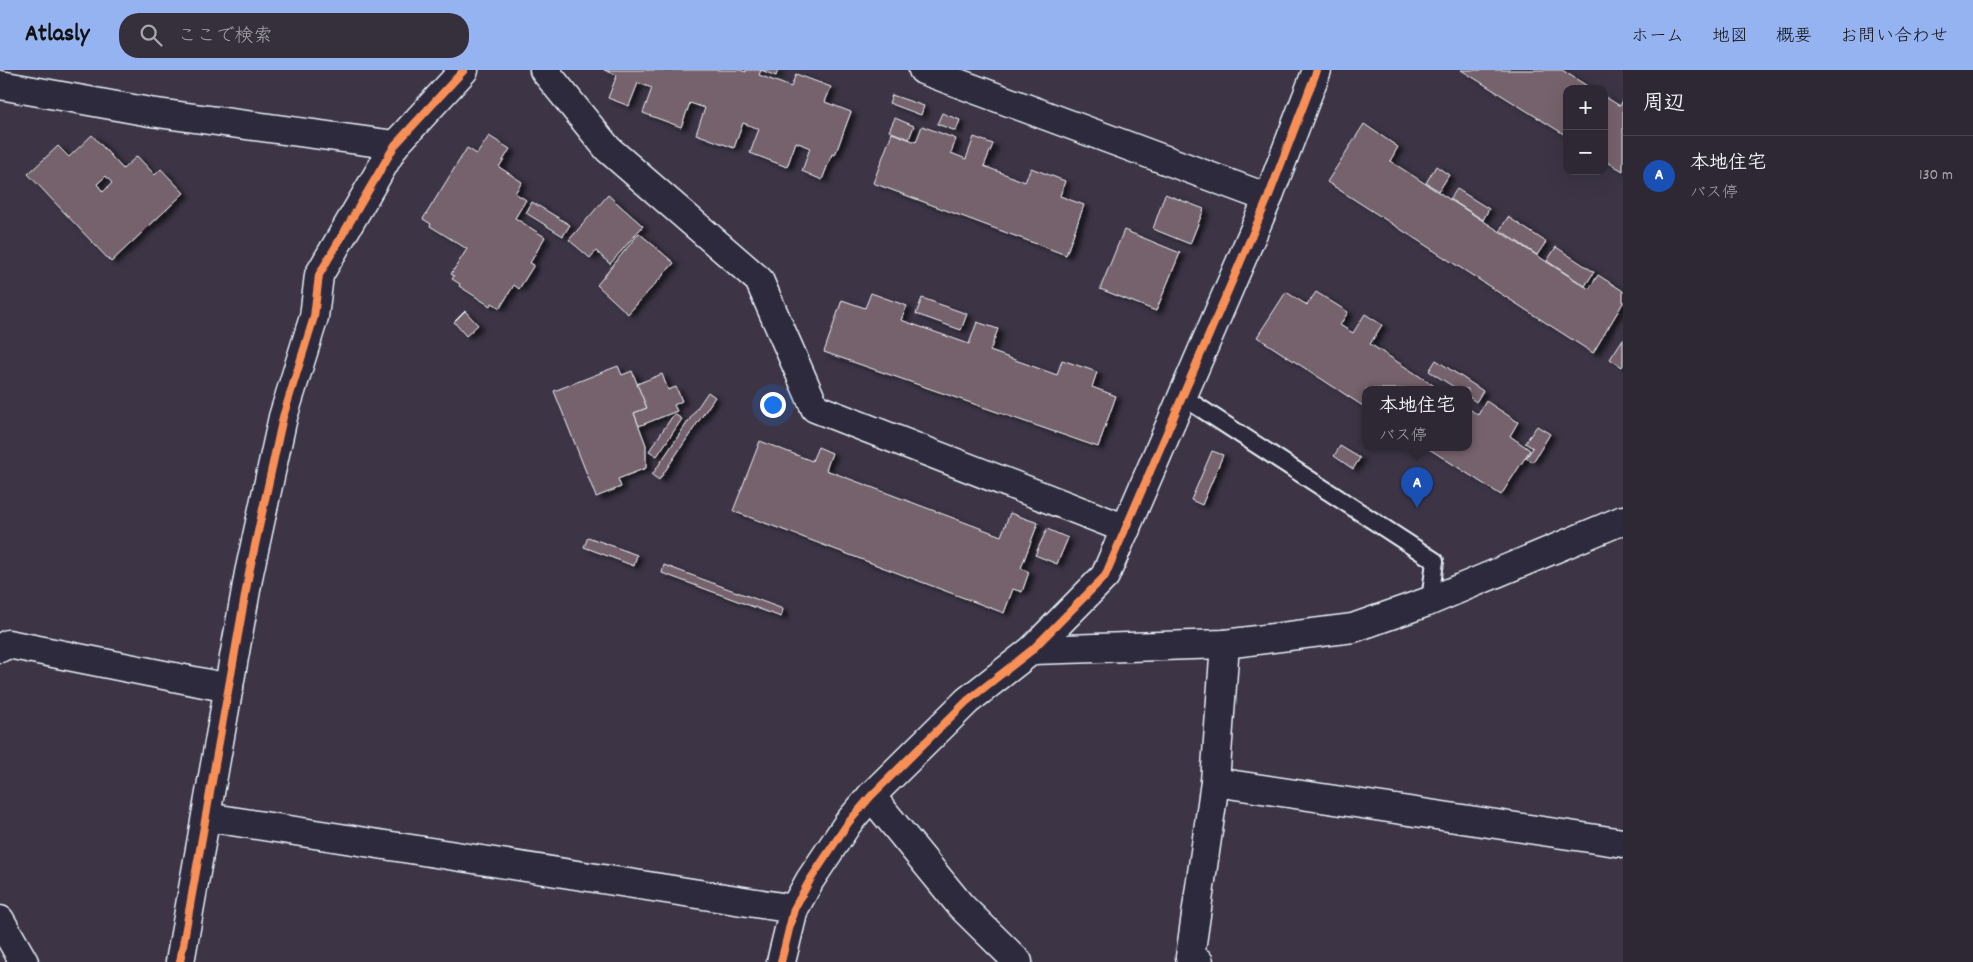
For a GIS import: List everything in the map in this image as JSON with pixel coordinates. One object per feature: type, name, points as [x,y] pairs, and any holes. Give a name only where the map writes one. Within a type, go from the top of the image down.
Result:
[{"type":"street","points":[[180,962],[249,573],[283,417],[314,317],[319,275],[395,145],[464,70]]},
{"type":"street","points":[[544,70],[608,149],[759,280],[815,408],[1126,529]]},
{"type":"street","points":[[923,70],[1268,198]]},
{"type":"street","points":[[781,962],[794,909],[810,880],[843,831],[871,796],[967,701],[1032,650],[1105,576],[1268,198],[1317,70]]},
{"type":"street","points":[[0,85],[150,112],[395,145]]},
{"type":"street","points":[[1032,650],[1225,644],[1353,628],[1430,601],[1623,520]]},
{"type":"street","points":[[0,648],[8,644],[229,688]]},
{"type":"street","points":[[1200,962],[1190,957],[1215,782],[1225,644]]},
{"type":"street","points":[[1215,782],[1623,843]]},
{"type":"street","points":[[871,796],[961,906],[1018,962]]},
{"type":"street","points":[[206,817],[794,909]]},
{"type":"street","points":[[0,920],[24,962]]},
{"type":"lane","points":[[1183,397],[1435,561],[1430,601]]},
{"type":"building","points":[[604,70],[740,70],[746,72],[746,70],[761,70],[759,75],[791,87],[796,74],[831,87],[825,102],[851,112],[835,155],[832,154],[822,180],[802,171],[810,148],[796,142],[787,167],[750,153],[759,129],[743,123],[734,148],[696,134],[705,108],[690,103],[681,127],[643,113],[652,88],[638,83],[629,106],[608,98],[617,75]]},
{"type":"building","points":[[761,70],[778,70],[776,76]]},
{"type":"building","points":[[1461,70],[1562,70],[1586,85],[1563,85],[1563,134]]},
{"type":"building","points":[[892,95],[924,106],[921,115],[889,103]]},
{"type":"building","points":[[1608,98],[1620,106],[1623,100],[1623,171],[1608,162]]},
{"type":"building","points":[[942,113],[960,120],[956,131],[937,124]]},
{"type":"building","points":[[895,118],[914,126],[909,139],[889,131]]},
{"type":"building","points":[[1364,124],[1398,147],[1390,161],[1589,289],[1598,275],[1623,291],[1623,303],[1593,353],[1327,182]]},
{"type":"building","points":[[922,126],[956,139],[951,153],[966,159],[974,137],[993,144],[984,166],[1025,182],[1031,168],[1065,181],[1060,196],[1084,205],[1066,255],[873,183],[892,133],[916,142]]},
{"type":"building","points":[[92,135],[123,169],[137,156],[155,175],[161,169],[184,193],[111,262],[28,174],[58,146],[69,157]],"holes":[[[106,176],[112,183],[103,192],[97,184]]]},
{"type":"building","points":[[489,136],[510,149],[499,167],[522,182],[515,193],[526,200],[515,218],[545,237],[530,263],[534,265],[519,289],[514,285],[500,308],[492,303],[490,306],[459,286],[460,284],[452,279],[454,276],[451,274],[467,249],[430,226],[431,224],[423,219],[467,148],[477,154]]},
{"type":"building","points":[[1436,166],[1449,175],[1439,191],[1426,183]]},
{"type":"building","points":[[1457,189],[1489,209],[1483,220],[1450,199]]},
{"type":"building","points":[[1165,194],[1204,209],[1190,244],[1153,229]]},
{"type":"building","points":[[608,195],[643,226],[610,264],[596,251],[590,258],[569,240]]},
{"type":"building","points":[[532,202],[570,225],[563,236],[526,213]]},
{"type":"building","points":[[1508,217],[1546,242],[1537,255],[1500,230]]},
{"type":"building","points":[[1124,230],[1180,253],[1156,311],[1100,289]]},
{"type":"building","points":[[639,233],[674,263],[628,314],[597,285]]},
{"type":"building","points":[[1556,247],[1594,272],[1585,286],[1547,261]]},
{"type":"building","points":[[1286,292],[1307,305],[1316,292],[1348,312],[1340,325],[1353,333],[1365,314],[1382,325],[1370,344],[1434,386],[1362,386],[1362,405],[1257,337]]},
{"type":"building","points":[[871,293],[907,306],[901,320],[969,344],[977,322],[998,329],[990,351],[1057,375],[1062,360],[1097,372],[1092,387],[1116,396],[1098,447],[824,352],[842,300],[865,308]]},
{"type":"building","points":[[922,298],[967,314],[961,330],[916,314]]},
{"type":"building","points":[[465,311],[478,325],[466,336],[454,322]]},
{"type":"building","points":[[1623,339],[1623,365],[1622,367],[1610,359]]},
{"type":"building","points":[[1436,360],[1483,391],[1476,402],[1472,399],[1472,386],[1452,386],[1429,371]]},
{"type":"building","points":[[618,366],[622,375],[632,371],[647,408],[634,413],[646,445],[646,468],[618,479],[621,487],[596,497],[554,391]]},
{"type":"building","points":[[662,374],[668,390],[676,387],[682,401],[674,405],[677,411],[639,426],[634,413],[647,408],[637,384]]},
{"type":"building","points":[[708,392],[715,397],[659,480],[652,475]]},
{"type":"building","points":[[1486,401],[1518,422],[1510,436],[1530,450],[1501,495],[1432,451],[1472,451],[1472,411],[1478,415]]},
{"type":"building","points":[[674,414],[682,419],[657,456],[649,451]]},
{"type":"building","points":[[1537,426],[1550,434],[1533,462],[1526,458],[1533,448],[1525,443]]},
{"type":"building","points":[[760,441],[812,461],[818,447],[832,453],[826,470],[1001,536],[1010,513],[1038,523],[1021,568],[1029,572],[1022,592],[1013,589],[1004,613],[733,511]]},
{"type":"building","points":[[1340,446],[1360,458],[1353,469],[1334,456]]},
{"type":"building","points":[[1212,451],[1223,455],[1202,505],[1191,500]]},
{"type":"building","points":[[1047,529],[1068,538],[1057,564],[1035,555]]},
{"type":"building","points":[[588,537],[637,555],[634,566],[584,547]]},
{"type":"building","points":[[664,565],[783,609],[781,617],[662,573]]},
{"type":"cycle path","points":[[180,962],[249,573],[283,417],[314,317],[319,275],[395,145],[464,70]]},
{"type":"cycle path","points":[[781,962],[794,909],[810,880],[848,823],[871,796],[967,701],[1032,650],[1105,576],[1268,198],[1317,70]]},
{"type":"place","name":"本地住宅","points":[[1417,508]]}]
